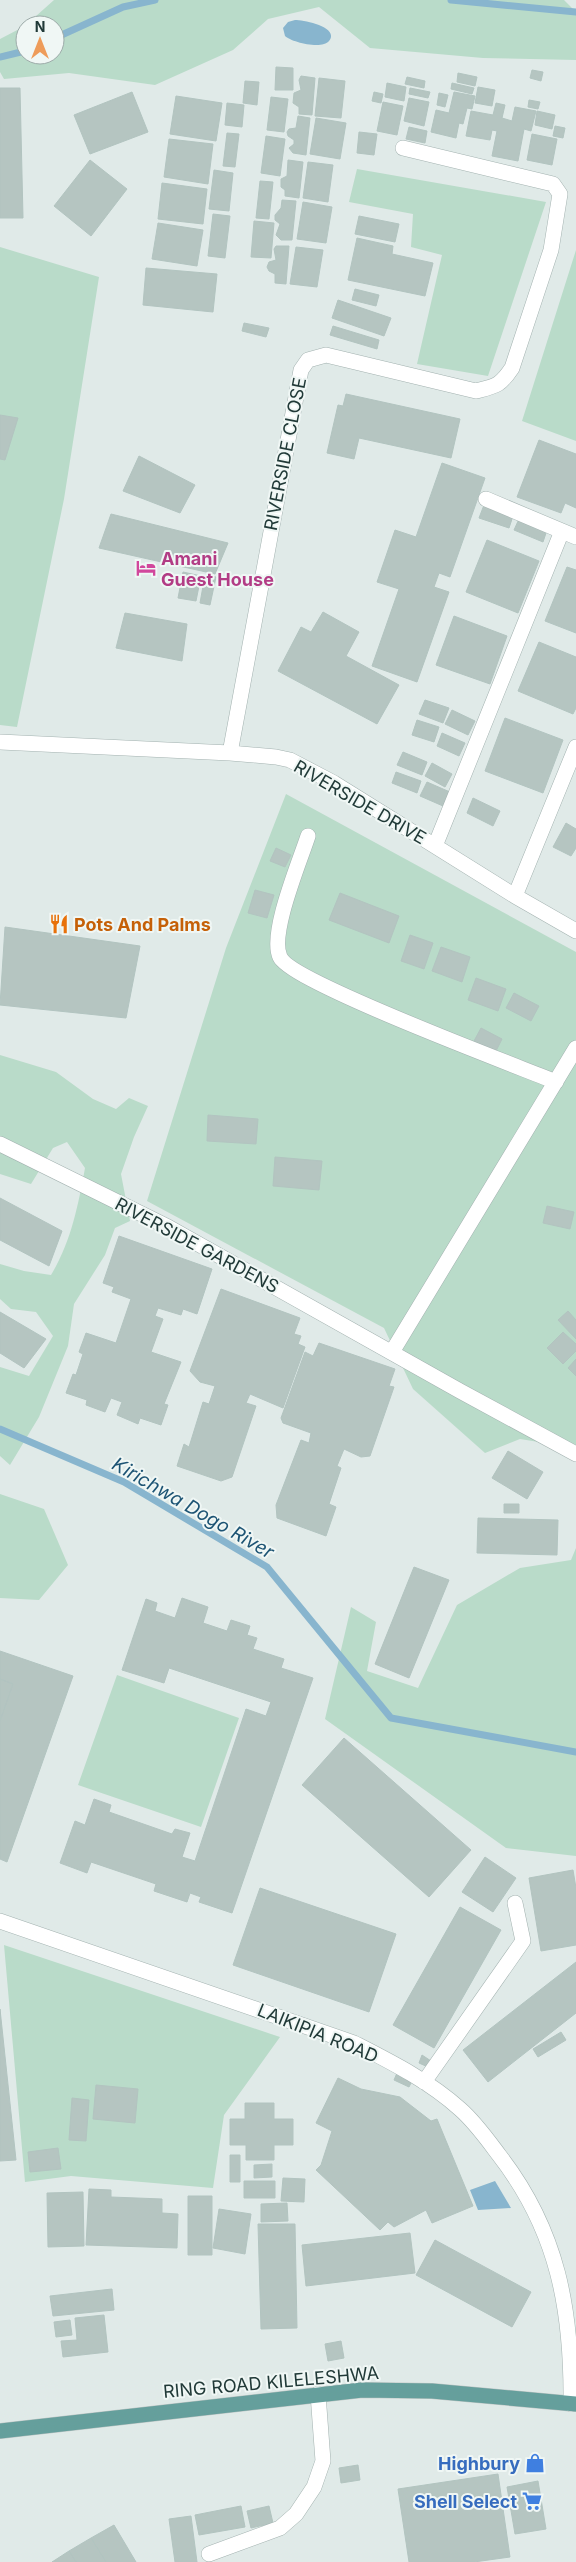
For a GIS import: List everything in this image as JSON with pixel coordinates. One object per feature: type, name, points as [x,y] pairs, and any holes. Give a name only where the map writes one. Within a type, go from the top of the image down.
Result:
[{"type":"main road","name":"RING ROAD KILELESHWA","points":[[0,2431],[362,2390],[432,2391],[574,2404]]},
{"type":"street","name":"RIVERSIDE CLOSE","points":[[230,753],[301,370],[308,360],[326,355],[476,391],[496,387],[503,382],[512,368],[551,250],[560,194],[553,184],[403,148]]},
{"type":"street","points":[[435,846],[569,534],[486,499]]},
{"type":"street","name":"RIVERSIDE DRIVE","points":[[0,742],[230,753],[290,760],[334,783],[515,896],[576,931]]},
{"type":"street","points":[[515,896],[576,747]]},
{"type":"street","points":[[308,836],[279,925],[278,950],[284,963],[359,1002],[556,1082]]},
{"type":"street","points":[[392,1352],[576,1048]]},
{"type":"street","name":"RIVERSIDE GARDENS","points":[[0,1144],[168,1226],[576,1454]]},
{"type":"street","points":[[424,2082],[523,1941],[515,1903]]},
{"type":"street","name":"LAIKIPIA ROAD","points":[[0,1921],[354,2043],[424,2082],[461,2110],[487,2138],[517,2178],[541,2223],[558,2271],[566,2311],[572,2354],[574,2404]]},
{"type":"street","points":[[209,2554],[280,2528],[296,2514],[314,2487],[323,2461],[318,2394]]},
{"type":"green space","points":[[54,0],[564,0],[576,12],[576,60],[483,58],[370,48],[319,7],[268,19],[233,50],[155,85],[69,73],[4,79],[0,72],[0,39],[15,31],[15,65],[65,65],[65,15],[37,15]]},
{"type":"green space","points":[[357,169],[546,202],[488,376],[417,364],[442,255],[411,247],[413,214],[349,202]]},
{"type":"green space","points":[[0,247],[99,277],[64,499],[17,727],[0,725]]},
{"type":"green space","points":[[576,250],[576,441],[522,421]]},
{"type":"green space","points":[[286,794],[576,952],[576,1448],[520,1439],[485,1453],[413,1389],[384,1328],[147,1201],[226,948]]},
{"type":"green space","points":[[0,1055],[56,1072],[93,1099],[116,1109],[129,1098],[148,1106],[134,1137],[121,1174],[130,1221],[115,1228],[105,1255],[74,1304],[68,1346],[39,1417],[10,1465],[0,1456],[0,1367],[29,1376],[53,1336],[36,1312],[11,1309],[0,1299],[0,1264],[24,1271],[51,1275],[69,1237],[85,1168],[67,1142],[53,1148],[31,1184],[0,1174]]},
{"type":"green space","points":[[0,1494],[44,1509],[68,1565],[39,1600],[0,1598]]},
{"type":"green space","points":[[576,1548],[576,1856],[506,1848],[325,1719],[351,1607],[376,1622],[367,1671],[418,1688],[457,1605],[520,1568],[571,1560]]},
{"type":"green space","points":[[117,1675],[239,1718],[201,1827],[78,1785]]},
{"type":"green space","points":[[4,1945],[280,2037],[224,2115],[213,2188],[71,2176],[25,2182]]},
{"type":"water","points":[[295,20],[306,21],[325,28],[330,32],[329,41],[325,44],[314,45],[300,43],[288,38],[285,36],[283,28],[288,22]]},
{"type":"water","points":[[495,2181],[511,2208],[478,2210],[470,2190]]},
{"type":"building","points":[[276,67],[293,68],[293,90],[275,90]]},
{"type":"building","points":[[532,70],[543,72],[541,81],[530,78]]},
{"type":"building","points":[[458,73],[477,77],[475,86],[457,82]]},
{"type":"building","points":[[301,76],[315,78],[312,115],[299,114],[299,107],[293,103],[294,93],[301,90],[299,80]]},
{"type":"building","points":[[407,77],[425,81],[424,88],[405,84]]},
{"type":"building","points":[[319,78],[345,81],[341,118],[315,116]]},
{"type":"building","points":[[245,81],[259,82],[257,105],[243,103]]},
{"type":"building","points":[[387,83],[406,87],[404,101],[385,97]]},
{"type":"building","points":[[452,83],[474,88],[472,94],[451,89]]},
{"type":"building","points":[[478,87],[495,90],[492,106],[475,103]]},
{"type":"building","points":[[0,88],[20,88],[23,218],[0,218]]},
{"type":"building","points":[[410,88],[430,92],[428,98],[409,94]]},
{"type":"building","points":[[132,92],[148,132],[90,154],[74,115]]},
{"type":"building","points":[[374,92],[383,94],[381,103],[372,101]]},
{"type":"building","points":[[454,92],[475,96],[472,109],[467,108],[463,124],[459,123],[456,138],[431,132],[436,110],[449,113]]},
{"type":"building","points":[[439,93],[448,95],[445,107],[437,105]]},
{"type":"building","points":[[176,96],[222,103],[216,141],[170,134]]},
{"type":"building","points":[[271,97],[288,99],[284,132],[267,130]]},
{"type":"building","points":[[409,98],[429,102],[424,126],[404,121]]},
{"type":"building","points":[[529,100],[540,102],[538,109],[528,107]]},
{"type":"building","points":[[383,102],[403,106],[397,135],[377,131]]},
{"type":"building","points":[[227,103],[244,105],[242,127],[225,125]]},
{"type":"building","points":[[496,103],[505,105],[502,118],[512,121],[515,107],[536,111],[531,131],[524,129],[518,161],[492,156],[497,131],[492,130],[490,140],[466,136],[471,111],[493,115]]},
{"type":"building","points":[[537,111],[555,115],[552,129],[535,125]]},
{"type":"building","points":[[298,116],[310,118],[306,155],[293,153],[289,148],[294,144],[294,140],[288,136],[287,132],[289,129],[296,128]]},
{"type":"building","points":[[316,118],[346,123],[340,159],[310,154]]},
{"type":"building","points":[[555,126],[565,128],[563,138],[553,136]]},
{"type":"building","points":[[409,127],[427,131],[425,143],[406,139]]},
{"type":"building","points":[[359,132],[377,134],[374,155],[357,153]]},
{"type":"building","points":[[227,133],[239,134],[235,167],[223,166]]},
{"type":"building","points":[[532,134],[557,139],[552,165],[527,160]]},
{"type":"building","points":[[266,136],[285,139],[280,176],[261,173]]},
{"type":"building","points":[[169,139],[213,144],[208,184],[164,177]]},
{"type":"building","points":[[90,160],[127,189],[91,236],[54,206]]},
{"type":"building","points":[[288,160],[303,162],[299,198],[285,196],[285,190],[281,187],[281,179],[287,176]]},
{"type":"building","points":[[308,162],[333,165],[328,202],[303,198]]},
{"type":"building","points":[[214,170],[233,173],[229,211],[209,209]]},
{"type":"building","points":[[260,181],[273,182],[269,219],[256,218]]},
{"type":"building","points":[[162,183],[207,189],[203,224],[158,219]]},
{"type":"building","points":[[282,200],[296,201],[292,240],[281,240],[276,235],[280,224],[275,220],[275,215],[281,208]]},
{"type":"building","points":[[303,202],[332,207],[326,243],[297,239]]},
{"type":"building","points":[[213,214],[230,216],[225,258],[208,256]]},
{"type":"building","points":[[359,216],[399,224],[395,242],[355,234]]},
{"type":"building","points":[[254,221],[274,223],[271,258],[251,257]]},
{"type":"building","points":[[158,223],[203,230],[197,266],[152,259]]},
{"type":"building","points":[[357,238],[393,246],[392,254],[433,263],[425,296],[348,280]]},
{"type":"building","points":[[276,246],[289,246],[286,284],[275,283],[275,274],[269,271],[267,267],[269,262],[276,260],[274,249]]},
{"type":"building","points":[[296,247],[323,250],[317,287],[290,284]]},
{"type":"building","points":[[146,268],[217,274],[213,312],[143,305]]},
{"type":"building","points":[[355,289],[379,295],[376,306],[352,300]]},
{"type":"building","points":[[338,300],[391,318],[384,336],[332,318]]},
{"type":"building","points":[[244,323],[269,328],[266,337],[242,331]]},
{"type":"building","points":[[333,326],[379,340],[377,349],[330,335]]},
{"type":"building","points":[[346,394],[460,419],[451,458],[359,438],[354,459],[327,453],[338,405],[343,406]]},
{"type":"building","points":[[0,415],[18,418],[5,460],[0,459]]},
{"type":"building","points":[[539,440],[576,454],[576,508],[565,503],[561,513],[517,497]]},
{"type":"building","points":[[139,456],[195,485],[180,513],[123,491]]},
{"type":"building","points":[[442,463],[485,478],[450,577],[439,573],[434,587],[449,592],[417,682],[372,666],[399,589],[377,582],[395,530],[416,537]]},
{"type":"building","points":[[484,505],[513,516],[509,528],[479,518]]},
{"type":"building","points":[[111,514],[228,543],[215,574],[99,548]]},
{"type":"building","points":[[519,519],[547,530],[543,542],[514,530]]},
{"type":"building","points":[[487,540],[539,561],[518,613],[466,592]]},
{"type":"building","points":[[567,567],[576,570],[576,633],[545,621]]},
{"type":"building","points":[[183,572],[201,576],[196,601],[178,598]]},
{"type":"building","points":[[205,575],[216,577],[210,605],[200,603]]},
{"type":"building","points":[[323,612],[359,632],[346,656],[399,685],[377,724],[278,671],[301,627],[311,632]]},
{"type":"building","points":[[125,613],[187,624],[182,661],[116,648]]},
{"type":"building","points":[[454,616],[507,636],[490,684],[436,665]]},
{"type":"building","points":[[539,642],[576,657],[576,708],[573,714],[518,691]]},
{"type":"building","points":[[425,700],[449,708],[443,723],[419,714]]},
{"type":"building","points":[[452,710],[475,721],[468,735],[445,724]]},
{"type":"building","points":[[505,718],[563,740],[543,793],[485,771]]},
{"type":"building","points":[[417,720],[439,727],[434,742],[412,735]]},
{"type":"building","points":[[442,733],[465,743],[459,756],[437,746]]},
{"type":"building","points":[[403,752],[427,762],[422,775],[397,765]]},
{"type":"building","points":[[432,763],[452,774],[445,787],[425,776]]},
{"type":"building","points":[[396,772],[421,781],[417,793],[392,783]]},
{"type":"building","points":[[427,782],[450,792],[443,806],[420,796]]},
{"type":"building","points":[[473,798],[500,811],[493,826],[467,813]]},
{"type":"building","points":[[566,823],[576,829],[576,848],[571,856],[553,847]]},
{"type":"building","points":[[276,848],[291,855],[285,867],[270,861]]},
{"type":"building","points":[[255,890],[274,895],[267,918],[248,913]]},
{"type":"building","points":[[340,893],[399,916],[389,943],[329,920]]},
{"type":"building","points":[[5,927],[140,946],[126,1018],[0,1005]]},
{"type":"building","points":[[410,935],[433,943],[424,969],[401,961]]},
{"type":"building","points":[[441,947],[470,957],[462,982],[432,971]]},
{"type":"building","points":[[476,978],[506,989],[498,1011],[468,1000]]},
{"type":"building","points":[[514,993],[539,1006],[531,1021],[506,1008]]},
{"type":"building","points":[[481,1028],[502,1039],[495,1053],[474,1041]]},
{"type":"building","points":[[208,1115],[258,1119],[256,1144],[207,1141]]},
{"type":"building","points":[[275,1157],[322,1161],[319,1190],[273,1186]]},
{"type":"building","points":[[0,1198],[62,1231],[49,1266],[0,1240]]},
{"type":"building","points":[[547,1206],[574,1212],[570,1229],[543,1223]]},
{"type":"building","points":[[119,1236],[212,1269],[197,1314],[183,1309],[181,1315],[158,1308],[155,1316],[163,1319],[151,1352],[181,1362],[164,1404],[168,1405],[161,1425],[140,1418],[138,1424],[117,1415],[122,1402],[111,1398],[105,1412],[86,1405],[87,1400],[66,1393],[73,1374],[76,1375],[83,1354],[79,1352],[86,1333],[116,1343],[131,1299],[112,1292],[114,1287],[103,1283]]},
{"type":"building","points":[[221,1289],[300,1318],[294,1334],[301,1336],[298,1344],[305,1347],[283,1408],[250,1394],[246,1403],[256,1406],[232,1477],[221,1481],[177,1466],[184,1444],[189,1447],[203,1402],[209,1404],[215,1386],[200,1382],[190,1371]]},
{"type":"building","points":[[568,1311],[576,1320],[576,1339],[558,1320]]},
{"type":"building","points":[[0,1312],[46,1339],[24,1368],[0,1353]]},
{"type":"building","points":[[563,1332],[576,1344],[576,1351],[563,1364],[547,1348]]},
{"type":"building","points":[[319,1343],[395,1369],[389,1386],[394,1387],[370,1456],[361,1457],[344,1449],[337,1466],[341,1468],[329,1504],[336,1507],[326,1536],[277,1518],[276,1505],[301,1440],[309,1443],[311,1433],[283,1423],[281,1418],[305,1352],[313,1356]]},
{"type":"building","points":[[576,1359],[576,1376],[568,1368]]},
{"type":"building","points":[[508,1451],[543,1472],[527,1499],[492,1478]]},
{"type":"building","points":[[504,1504],[519,1504],[519,1513],[504,1513]]},
{"type":"building","points":[[478,1518],[558,1520],[557,1555],[477,1553]]},
{"type":"building","points":[[414,1567],[449,1580],[409,1678],[375,1664]]},
{"type":"building","points":[[182,1598],[208,1607],[203,1623],[227,1631],[231,1620],[250,1626],[247,1635],[257,1638],[253,1649],[284,1659],[281,1668],[313,1678],[232,1913],[199,1902],[201,1897],[190,1893],[187,1902],[154,1891],[156,1884],[91,1862],[87,1873],[60,1863],[75,1821],[85,1825],[94,1799],[111,1805],[109,1812],[172,1834],[175,1829],[190,1833],[182,1857],[195,1861],[246,1709],[266,1716],[271,1702],[169,1668],[164,1683],[122,1670],[146,1599],[157,1603],[155,1611],[175,1618]]},
{"type":"building","points":[[0,1651],[73,1676],[7,1862],[0,1859],[0,1721],[13,1684],[0,1679]]},
{"type":"building","points":[[0,1679],[13,1684],[0,1721]]},
{"type":"building","points":[[344,1738],[471,1850],[429,1897],[302,1785]]},
{"type":"building","points":[[485,1857],[516,1878],[493,1912],[462,1892]]},
{"type":"building","points":[[573,1870],[576,1888],[576,1945],[541,1951],[529,1878]]},
{"type":"building","points":[[260,1888],[396,1934],[369,2012],[233,1965]]},
{"type":"building","points":[[460,1907],[501,1930],[434,2048],[393,2025]]},
{"type":"building","points":[[576,1962],[576,2013],[488,2082],[463,2050]]},
{"type":"building","points":[[0,2009],[16,2160],[0,2161]]},
{"type":"building","points":[[561,2032],[566,2040],[538,2057],[533,2049]]},
{"type":"building","points":[[422,2055],[431,2061],[428,2067],[419,2063]]},
{"type":"building","points":[[397,2073],[412,2081],[409,2087],[394,2080]]},
{"type":"building","points":[[338,2078],[361,2089],[400,2097],[431,2121],[437,2119],[473,2206],[432,2223],[426,2210],[394,2227],[388,2222],[380,2230],[316,2170],[321,2165],[332,2131],[316,2123]]},
{"type":"building","points":[[96,2085],[138,2089],[135,2123],[93,2119]]},
{"type":"building","points":[[72,2098],[89,2100],[86,2141],[69,2140]]},
{"type":"building","points":[[245,2103],[274,2103],[274,2119],[293,2119],[293,2145],[274,2145],[274,2160],[246,2160],[246,2145],[230,2145],[230,2119],[245,2119]]},
{"type":"building","points":[[58,2148],[61,2169],[30,2172],[28,2152]]},
{"type":"building","points":[[230,2155],[240,2155],[240,2182],[230,2182]]},
{"type":"building","points":[[272,2164],[272,2177],[254,2178],[254,2165]]},
{"type":"building","points":[[283,2178],[305,2179],[304,2202],[281,2201]]},
{"type":"building","points":[[244,2181],[275,2181],[275,2198],[244,2198]]},
{"type":"building","points":[[89,2189],[111,2190],[111,2197],[162,2199],[162,2213],[178,2214],[177,2248],[86,2245]]},
{"type":"building","points":[[83,2192],[84,2246],[48,2247],[47,2193]]},
{"type":"building","points":[[188,2196],[212,2196],[212,2255],[188,2255]]},
{"type":"building","points":[[287,2203],[288,2221],[261,2222],[261,2204]]},
{"type":"building","points":[[219,2209],[251,2214],[245,2254],[213,2248]]},
{"type":"building","points":[[258,2224],[295,2224],[297,2328],[261,2329]]},
{"type":"building","points":[[410,2233],[415,2273],[306,2286],[302,2245]]},
{"type":"building","points":[[435,2240],[531,2292],[512,2327],[416,2275]]},
{"type":"building","points":[[112,2289],[114,2310],[53,2316],[50,2296]]},
{"type":"building","points":[[104,2315],[108,2352],[63,2357],[61,2341],[77,2340],[75,2318]]},
{"type":"building","points":[[70,2320],[72,2335],[56,2337],[54,2322]]},
{"type":"building","points":[[341,2341],[344,2358],[328,2361],[325,2344]]},
{"type":"building","points":[[358,2465],[360,2480],[341,2483],[339,2468]]},
{"type":"building","points":[[498,2474],[510,2557],[474,2562],[409,2562],[398,2489]]},
{"type":"building","points":[[538,2481],[546,2529],[515,2534],[507,2487]]},
{"type":"building","points":[[241,2506],[245,2527],[199,2535],[195,2515]]},
{"type":"building","points":[[269,2506],[273,2523],[251,2528],[247,2511]]},
{"type":"building","points":[[191,2516],[197,2562],[175,2562],[169,2519]]},
{"type":"building","points":[[114,2525],[136,2562],[106,2562],[91,2538]]},
{"type":"building","points":[[91,2538],[106,2562],[76,2562],[69,2551]]},
{"type":"building","points":[[69,2551],[76,2562],[52,2562]]},
{"type":"waterway","points":[[65,33],[123,7],[155,0]]},
{"type":"waterway","points":[[451,0],[576,12]]},
{"type":"waterway","points":[[0,57],[15,53]]},
{"type":"waterway","name":"Kirichwa Dogo River","points":[[0,1429],[124,1482],[267,1567],[391,1718],[576,1752]]},
{"type":"place","name":"Amani Guest House","points":[[146,568]]},
{"type":"place","name":"Pots And Palms","points":[[59,924]]},
{"type":"place","name":"Highbury","points":[[535,2463]]},
{"type":"place","name":"Shell Select","points":[[532,2501]]}]
